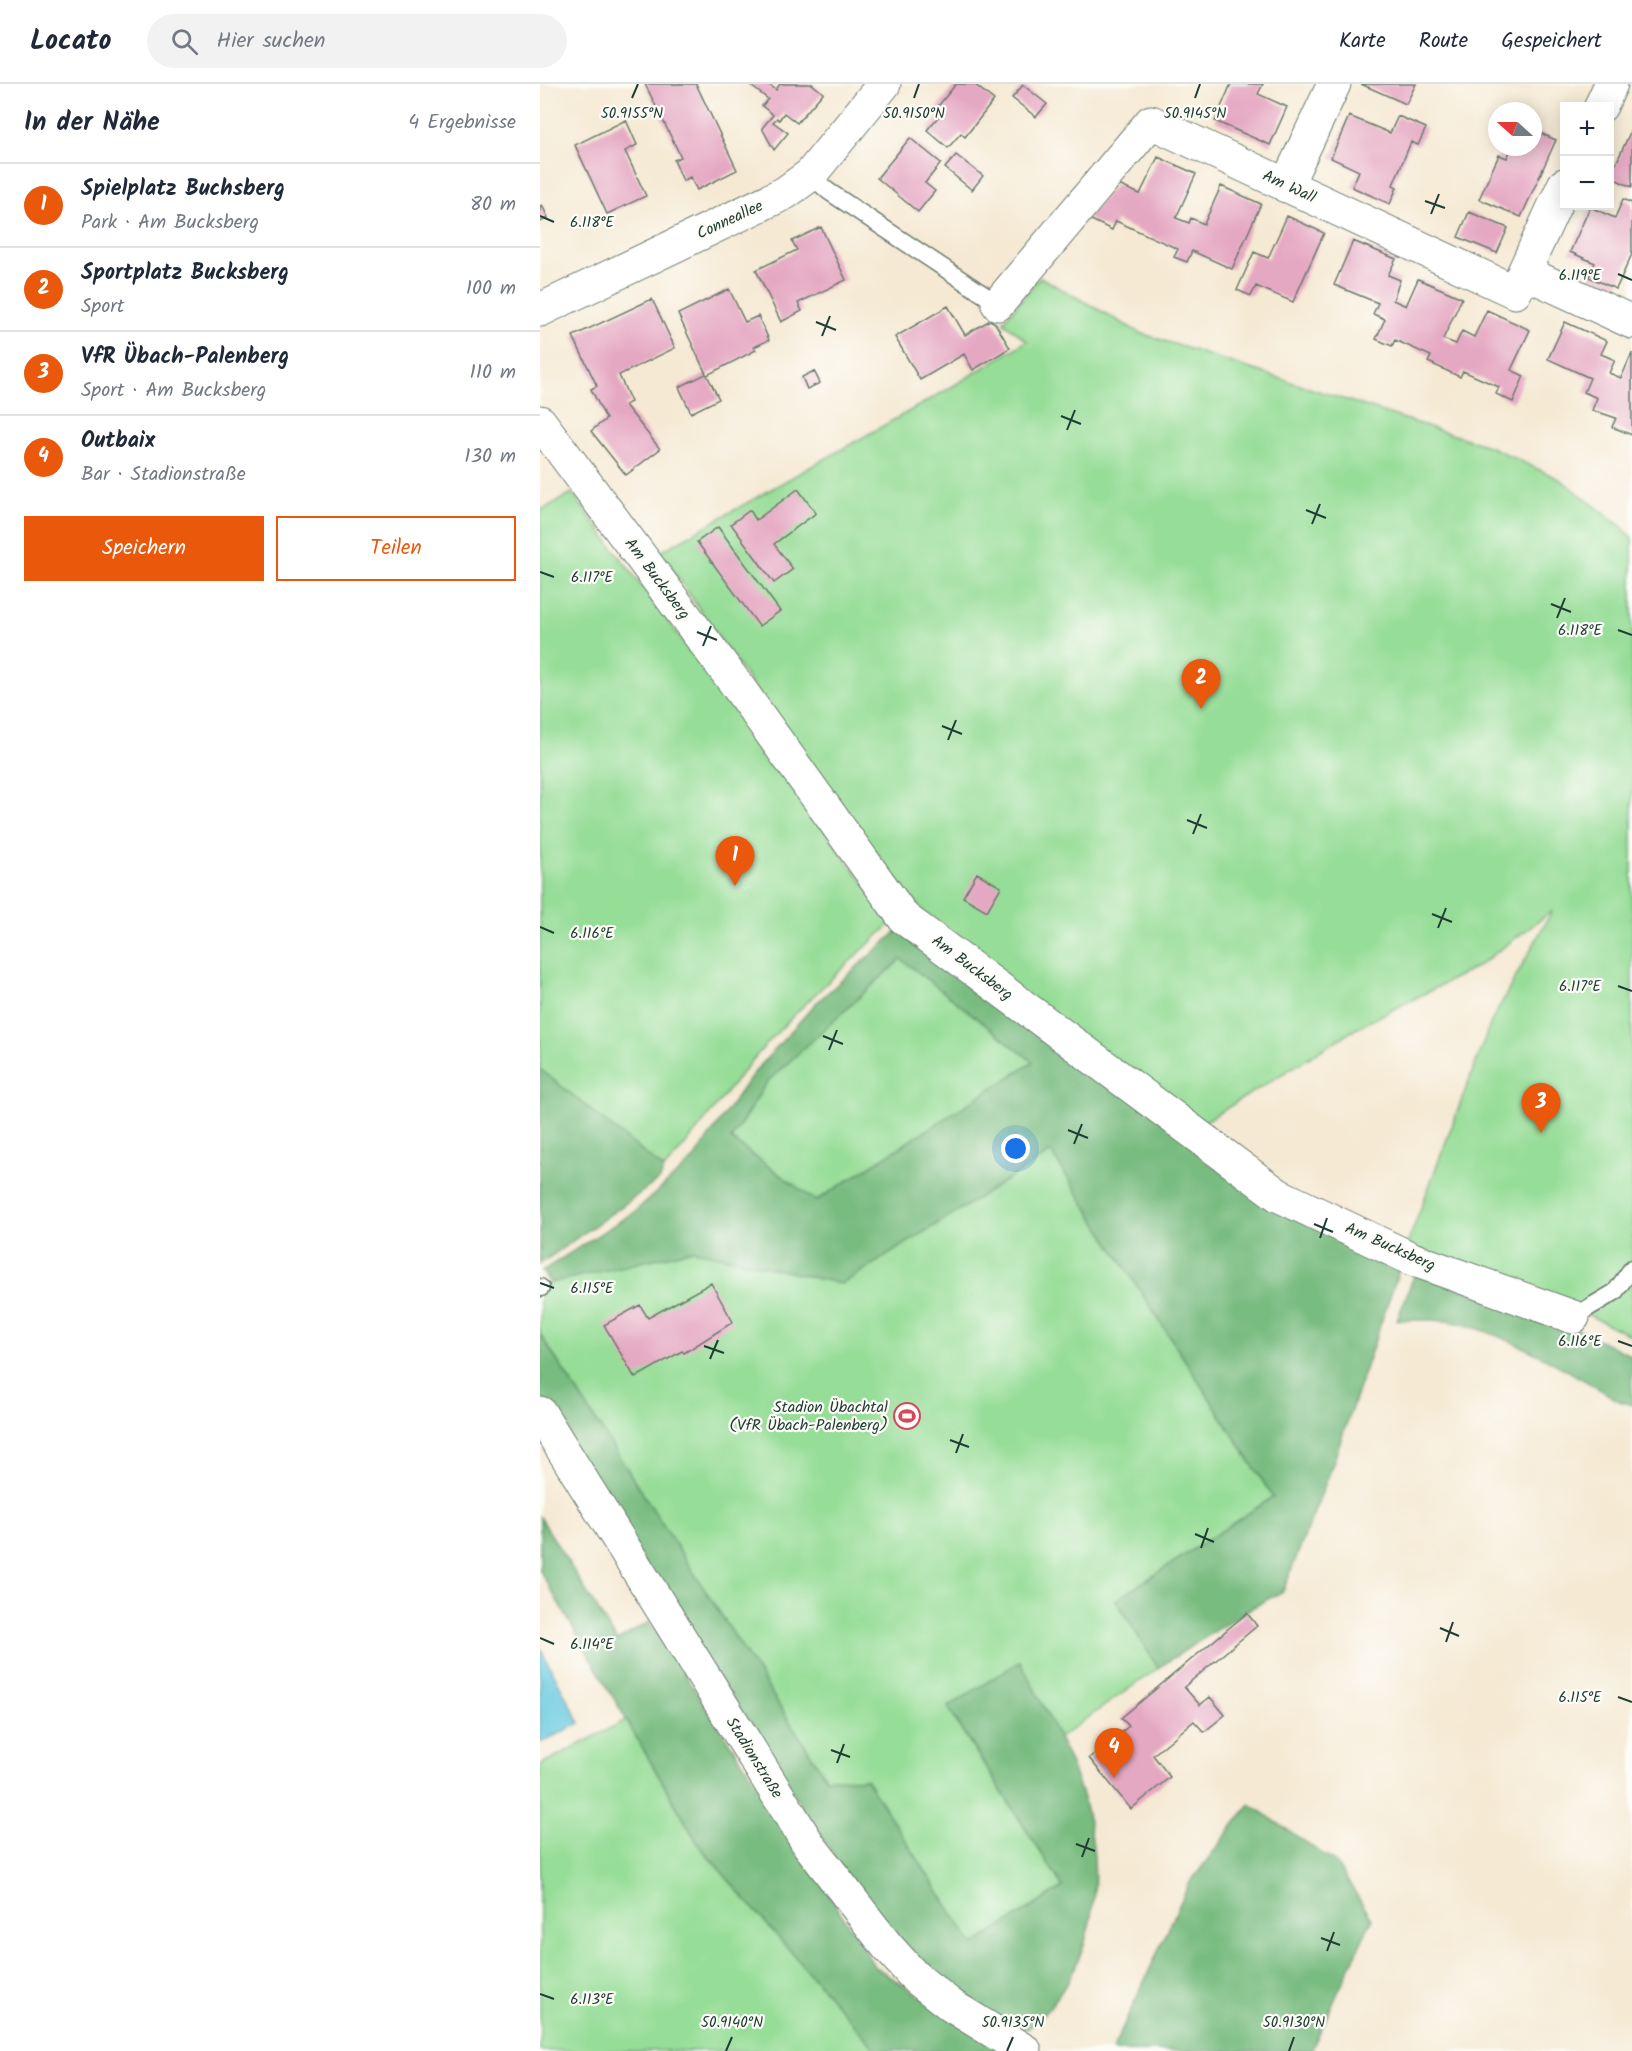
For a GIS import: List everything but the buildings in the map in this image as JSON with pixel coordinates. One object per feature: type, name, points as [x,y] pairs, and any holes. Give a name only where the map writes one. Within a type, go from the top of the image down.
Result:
[{"type":"street","name":"Conneallee","points":[[540,310],[785,193],[810,175],[884,84]]},
{"type":"street","points":[[1286,186],[1334,84]]},
{"type":"street","points":[[1603,102],[1611,84]]},
{"type":"street","name":"Am Wall","points":[[999,304],[1151,122],[1515,292],[1524,272]]},
{"type":"street","points":[[1560,194],[1524,272],[1632,322]]},
{"type":"street","name":"Am Bucksberg","points":[[540,423],[736,684],[904,918],[1278,1195],[1412,1259],[1573,1317]]},
{"type":"street","name":"Stadionstraße","points":[[540,1413],[809,1845],[887,1946],[915,1977],[952,2006],[1025,2051]]},
{"type":"lane","points":[[810,175],[828,191],[999,304]]},
{"type":"lane","points":[[1573,1317],[1616,1292],[1632,1268]]},
{"type":"green space","points":[[1040,277],[1140,333],[1491,447],[1561,480],[1621,526],[1632,538],[1632,1336],[1584,1313],[1407,1245],[1491,1022],[1552,911],[1478,966],[1357,1028],[1196,1127],[942,932],[903,889],[749,681],[660,552],[945,391],[1027,341],[1003,322]]},
{"type":"green space","points":[[572,493],[893,922],[819,990],[766,1044],[664,1169],[540,1069],[540,511]]},
{"type":"green space","points":[[901,928],[1400,1267],[1330,1472],[1283,1591],[1246,1611],[1158,1668],[1116,1600],[1273,1497],[1051,1152],[842,1284],[693,1250],[550,1283],[542,1271],[634,1212],[693,1160],[752,1075],[815,1004]],"holes":[[[901,959],[1033,1062],[816,1201],[731,1139],[767,1082]]]},
{"type":"green space","points":[[901,958],[1034,1062],[816,1201],[731,1139],[767,1082]]},
{"type":"green space","points":[[540,1069],[664,1169],[660,1179],[540,1264]]},
{"type":"green space","name":"Stadion Übachtal (VfR Übach-Palenberg)","points":[[1051,1152],[1273,1497],[1117,1600],[1158,1668],[1059,1738],[1020,1661],[955,1720],[1063,1887],[973,1945],[866,1779],[826,1778],[540,1334],[540,1288],[550,1283],[693,1250],[842,1284]]},
{"type":"green space","points":[[1415,1273],[1579,1330],[1632,1356],[1632,1405],[1619,1401],[1563,1368],[1501,1337],[1446,1321],[1397,1320]]},
{"type":"green space","points":[[540,1334],[826,1778],[866,1779],[973,1945],[1063,1887],[948,1707],[1020,1661],[1055,1730],[1078,1784],[1091,1833],[1094,1864],[1094,1894],[1081,1953],[1068,1981],[1050,2006],[1028,2029],[996,2027],[888,1939],[540,1405]]},
{"type":"green space","points":[[540,1517],[617,1641],[649,1622],[802,1851],[874,1966],[1003,2051],[877,2051],[856,2027],[700,1847],[540,1571]]},
{"type":"green space","points":[[626,1720],[700,1847],[877,2051],[540,2051],[540,1765]]},
{"type":"green space","points":[[1250,1804],[1336,1863],[1372,1919],[1311,2051],[1112,2051],[1189,1884]]},
{"type":"water","points":[[540,1648],[580,1723],[540,1743]]},
{"type":"place","name":"Sportplatz Bucksberg","points":[[1201,709]]},
{"type":"place","name":"Spielplatz Buchsberg","points":[[735,886]]},
{"type":"place","name":"VfR Übach-Palenberg","points":[[1541,1133]]},
{"type":"place","name":"Stadion Übachtal (VfR Übach-Palenberg)","points":[[907,1416]]},
{"type":"place","name":"Outbaix","points":[[1114,1778]]}]
